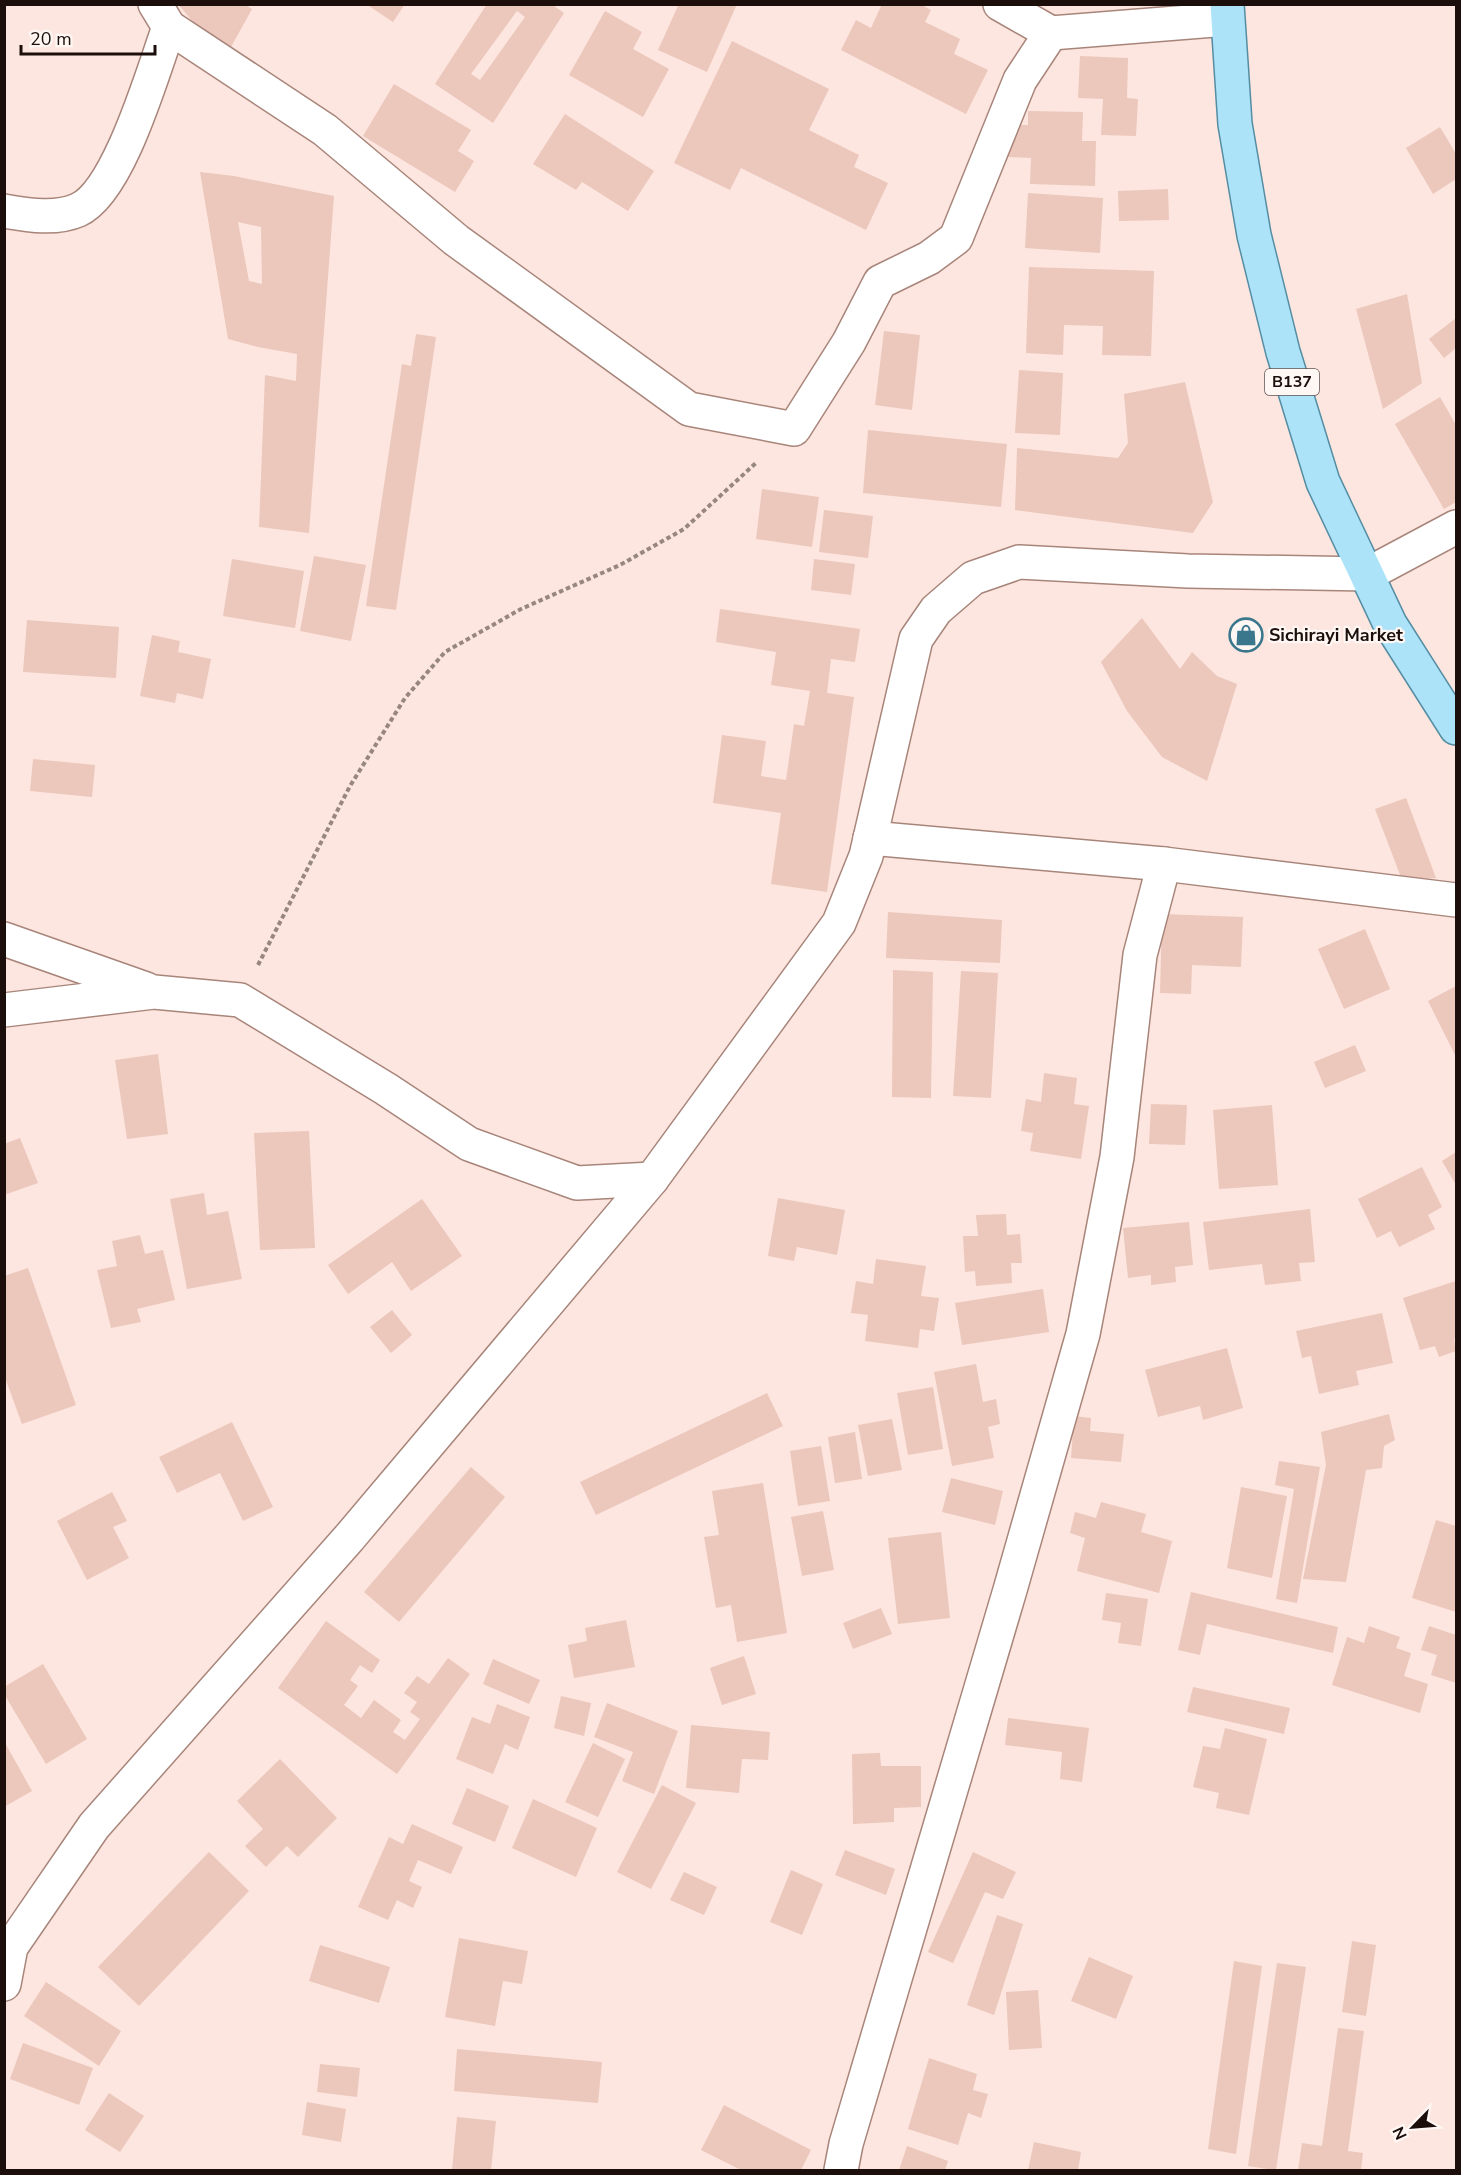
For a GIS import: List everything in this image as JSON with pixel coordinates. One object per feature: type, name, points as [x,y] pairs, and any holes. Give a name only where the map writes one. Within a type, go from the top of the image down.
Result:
[{"type":"main road","name":"B137","points":[[1227,12],[1235,124],[1252,224],[1283,352],[1323,482],[1390,624],[1456,728]]},
{"type":"street","points":[[1000,4],[1051,33],[1227,12]]},
{"type":"street","points":[[4,211],[43,217],[78,210],[104,188],[121,158],[162,16],[325,130],[456,240],[689,410],[794,429],[849,342],[880,282],[928,258],[956,238],[1020,80],[1051,33]]},
{"type":"street","points":[[4,1984],[8,1948],[94,1826],[349,1539],[652,1179],[838,923],[866,855],[916,639],[936,610],[973,579],[1019,562],[1188,571],[1368,574],[1456,527]]},
{"type":"street","points":[[870,838],[1164,864],[1456,900]]},
{"type":"street","points":[[841,2170],[846,2144],[1010,1590],[1083,1334],[1118,1157],[1140,955],[1164,864]]},
{"type":"street","points":[[4,939],[154,992]]},
{"type":"street","points":[[4,1010],[154,992],[240,1000],[386,1089],[469,1144],[577,1184],[652,1179]]},
{"type":"path","points":[[240,1000],[350,786],[405,698],[445,652],[521,609],[620,565],[684,529],[794,429]]},
{"type":"building","points":[[178,4],[244,4],[252,9],[231,47],[193,22]]},
{"type":"building","points":[[366,4],[405,4],[393,22]]},
{"type":"building","points":[[487,4],[551,4],[564,13],[493,123],[435,84]],"holes":[[[517,11],[525,17],[480,80],[471,74]]]},
{"type":"building","points":[[674,4],[737,4],[707,72],[658,50],[678,6]]},
{"type":"building","points":[[882,4],[920,4],[931,10],[925,22],[960,39],[954,54],[988,70],[966,114],[841,50],[856,20],[871,28]]},
{"type":"building","points":[[605,11],[642,32],[633,49],[669,69],[643,117],[569,75]]},
{"type":"building","points":[[732,41],[829,89],[809,130],[859,155],[854,167],[888,183],[866,230],[741,168],[730,190],[674,163]]},
{"type":"building","points":[[1080,56],[1128,58],[1127,98],[1138,99],[1136,136],[1101,135],[1103,99],[1078,98]]},
{"type":"building","points":[[394,84],[471,130],[458,151],[474,161],[455,192],[363,136]]},
{"type":"building","points":[[1028,111],[1083,112],[1082,141],[1096,141],[1095,186],[1030,184],[1031,158],[1008,157],[1009,125],[1028,125]]},
{"type":"building","points":[[565,114],[654,171],[628,211],[582,182],[576,190],[533,164]]},
{"type":"building","points":[[1440,127],[1456,154],[1456,179],[1433,194],[1406,148]]},
{"type":"building","points":[[200,172],[234,176],[334,196],[309,533],[259,527],[265,375],[296,381],[297,354],[228,339]],"holes":[[[238,222],[261,227],[262,284],[249,281]]]},
{"type":"building","points":[[1168,189],[1169,220],[1119,221],[1118,191]]},
{"type":"building","points":[[1028,193],[1103,198],[1100,253],[1025,248]]},
{"type":"building","points":[[1029,267],[1154,271],[1151,356],[1102,355],[1103,326],[1064,325],[1063,355],[1026,353]]},
{"type":"building","points":[[1407,294],[1422,383],[1383,409],[1356,309]]},
{"type":"building","points":[[1456,318],[1456,348],[1444,358],[1429,339]]},
{"type":"building","points":[[884,331],[920,335],[912,410],[875,405]]},
{"type":"building","points":[[416,334],[436,337],[396,610],[366,606],[402,364],[411,366]]},
{"type":"building","points":[[1019,370],[1063,373],[1060,435],[1015,433]]},
{"type":"building","points":[[1185,382],[1213,502],[1193,533],[1015,510],[1017,448],[1118,458],[1128,443],[1124,394]]},
{"type":"building","points":[[1440,397],[1456,425],[1456,502],[1444,509],[1395,424]]},
{"type":"building","points":[[868,430],[1007,444],[1001,507],[863,493]]},
{"type":"building","points":[[762,489],[819,497],[812,547],[756,539]]},
{"type":"building","points":[[824,510],[873,516],[868,558],[819,552]]},
{"type":"building","points":[[314,556],[366,565],[351,641],[300,631]]},
{"type":"building","points":[[232,559],[304,571],[295,628],[223,616]]},
{"type":"building","points":[[814,559],[855,564],[851,595],[811,590]]},
{"type":"building","points":[[720,609],[860,629],[855,662],[831,659],[827,693],[854,697],[827,892],[771,884],[781,813],[713,803],[722,735],[766,741],[761,776],[786,780],[794,724],[804,726],[810,691],[771,685],[776,652],[716,642]]},
{"type":"building","points":[[1142,618],[1180,669],[1192,652],[1217,676],[1237,684],[1207,781],[1162,757],[1127,711],[1101,662]]},
{"type":"building","points":[[27,620],[119,627],[116,678],[23,672]]},
{"type":"building","points":[[152,635],[180,641],[178,652],[211,659],[203,699],[177,693],[175,703],[140,696]]},
{"type":"building","points":[[33,759],[95,765],[92,797],[30,791]]},
{"type":"building","points":[[1406,798],[1436,878],[1402,880],[1375,809]]},
{"type":"building","points":[[888,912],[1002,920],[1000,963],[886,958]]},
{"type":"building","points":[[1162,914],[1243,917],[1241,967],[1192,965],[1191,994],[1160,993]]},
{"type":"building","points":[[1365,929],[1390,989],[1344,1009],[1318,949]]},
{"type":"building","points":[[893,970],[933,972],[931,1098],[892,1097]]},
{"type":"building","points":[[961,971],[998,973],[991,1098],[953,1096]]},
{"type":"building","points":[[1456,986],[1456,1057],[1428,1001]]},
{"type":"building","points":[[1355,1045],[1366,1071],[1325,1088],[1314,1062]]},
{"type":"building","points":[[158,1054],[168,1134],[127,1139],[115,1060]]},
{"type":"building","points":[[1044,1073],[1077,1078],[1074,1104],[1089,1106],[1081,1159],[1030,1151],[1033,1133],[1021,1131],[1026,1099],[1041,1102]]},
{"type":"building","points":[[1151,1104],[1187,1105],[1185,1145],[1149,1144]]},
{"type":"building","points":[[1272,1105],[1278,1185],[1219,1189],[1213,1110]]},
{"type":"building","points":[[309,1131],[315,1248],[260,1250],[254,1133]]},
{"type":"building","points":[[20,1138],[38,1183],[4,1195],[4,1144]]},
{"type":"building","points":[[1456,1152],[1456,1185],[1442,1161]]},
{"type":"building","points":[[1422,1167],[1442,1207],[1428,1215],[1435,1229],[1399,1247],[1391,1231],[1377,1238],[1358,1199]]},
{"type":"building","points":[[204,1193],[207,1215],[228,1211],[242,1279],[187,1289],[170,1199]]},
{"type":"building","points":[[778,1198],[845,1210],[837,1255],[797,1247],[794,1261],[768,1256]]},
{"type":"building","points":[[422,1199],[462,1256],[411,1291],[392,1262],[348,1294],[328,1265]]},
{"type":"building","points":[[1310,1209],[1315,1262],[1299,1263],[1301,1281],[1265,1285],[1262,1264],[1209,1270],[1203,1222]]},
{"type":"building","points":[[1006,1214],[1007,1235],[1020,1234],[1022,1263],[1011,1263],[1012,1283],[976,1286],[975,1271],[965,1272],[963,1236],[978,1236],[976,1215]]},
{"type":"building","points":[[1189,1222],[1193,1265],[1175,1267],[1176,1282],[1151,1285],[1151,1275],[1128,1278],[1123,1228]]},
{"type":"building","points":[[140,1235],[145,1254],[163,1250],[175,1300],[137,1309],[141,1322],[111,1328],[97,1270],[117,1266],[112,1241]]},
{"type":"building","points":[[876,1259],[926,1266],[921,1296],[939,1298],[934,1331],[920,1329],[918,1348],[865,1341],[868,1315],[851,1313],[856,1281],[873,1284]]},
{"type":"building","points":[[28,1268],[76,1405],[22,1424],[4,1375],[4,1276]]},
{"type":"building","points":[[1456,1281],[1456,1339],[1454,1339],[1456,1351],[1439,1357],[1435,1346],[1420,1350],[1403,1298]]},
{"type":"building","points":[[1043,1289],[1049,1332],[962,1345],[955,1303]]},
{"type":"building","points":[[392,1310],[412,1335],[391,1353],[370,1327]]},
{"type":"building","points":[[1382,1313],[1393,1363],[1356,1371],[1359,1385],[1319,1394],[1311,1356],[1302,1358],[1296,1331]]},
{"type":"building","points":[[1227,1348],[1243,1408],[1203,1420],[1200,1406],[1158,1417],[1145,1370]]},
{"type":"building","points":[[976,1364],[983,1402],[996,1399],[1000,1424],[988,1427],[994,1458],[952,1466],[934,1372]]},
{"type":"building","points":[[933,1387],[943,1449],[908,1455],[897,1393]]},
{"type":"building","points":[[767,1393],[783,1426],[596,1515],[580,1482]]},
{"type":"building","points":[[1389,1414],[1395,1440],[1384,1446],[1382,1468],[1366,1470],[1346,1582],[1303,1579],[1326,1465],[1321,1432]]},
{"type":"building","points":[[1074,1416],[1091,1418],[1090,1431],[1124,1434],[1121,1462],[1071,1458]]},
{"type":"building","points":[[892,1419],[902,1470],[868,1476],[858,1425]]},
{"type":"building","points":[[232,1422],[273,1507],[243,1521],[220,1473],[177,1493],[159,1457]]},
{"type":"building","points":[[855,1432],[862,1479],[835,1483],[828,1437]]},
{"type":"building","points":[[821,1446],[830,1501],[798,1506],[790,1451]]},
{"type":"building","points":[[1279,1461],[1320,1467],[1297,1603],[1276,1599],[1294,1489],[1275,1485]]},
{"type":"building","points":[[471,1467],[505,1497],[399,1622],[364,1592]]},
{"type":"building","points":[[951,1478],[1003,1491],[995,1525],[942,1512]]},
{"type":"building","points":[[763,1483],[787,1633],[737,1642],[731,1605],[716,1608],[704,1537],[719,1535],[712,1491]]},
{"type":"building","points":[[1241,1487],[1287,1496],[1272,1578],[1227,1568]]},
{"type":"building","points":[[112,1492],[127,1521],[113,1527],[129,1558],[87,1580],[57,1521]]},
{"type":"building","points":[[1101,1502],[1146,1514],[1141,1532],[1172,1541],[1159,1593],[1077,1571],[1085,1538],[1070,1533],[1075,1512],[1096,1518]]},
{"type":"building","points":[[823,1511],[834,1570],[802,1576],[791,1517]]},
{"type":"building","points":[[1436,1520],[1456,1526],[1456,1612],[1412,1598]]},
{"type":"building","points":[[941,1532],[950,1618],[898,1624],[888,1538]]},
{"type":"building","points":[[1191,1592],[1338,1627],[1333,1653],[1207,1624],[1200,1655],[1178,1650]]},
{"type":"building","points":[[1106,1593],[1148,1599],[1141,1646],[1118,1643],[1121,1623],[1102,1620]]},
{"type":"building","points":[[881,1608],[892,1634],[853,1649],[843,1623]]},
{"type":"building","points":[[626,1620],[635,1667],[574,1678],[568,1645],[587,1641],[585,1628]]},
{"type":"building","points":[[326,1621],[380,1660],[372,1673],[360,1665],[350,1680],[358,1686],[344,1705],[361,1718],[374,1700],[401,1720],[393,1732],[405,1740],[420,1719],[410,1712],[417,1702],[404,1693],[417,1676],[429,1684],[448,1658],[470,1674],[397,1774],[278,1688]]},
{"type":"building","points":[[1369,1626],[1400,1637],[1396,1648],[1411,1653],[1404,1676],[1428,1684],[1420,1713],[1332,1685],[1347,1637],[1364,1643]]},
{"type":"building","points":[[1429,1626],[1456,1635],[1456,1683],[1431,1675],[1437,1655],[1421,1650]]},
{"type":"building","points":[[744,1656],[756,1694],[722,1705],[710,1668]]},
{"type":"building","points":[[493,1659],[540,1680],[529,1704],[483,1684]]},
{"type":"building","points":[[43,1664],[87,1739],[46,1764],[4,1694],[4,1687]]},
{"type":"building","points":[[1193,1687],[1290,1708],[1284,1734],[1187,1712]]},
{"type":"building","points":[[561,1696],[591,1703],[584,1736],[554,1728]]},
{"type":"building","points":[[607,1703],[678,1731],[654,1794],[622,1781],[633,1752],[594,1737]]},
{"type":"building","points":[[497,1704],[530,1717],[518,1750],[505,1744],[493,1774],[456,1759],[472,1717],[490,1724]]},
{"type":"building","points":[[1008,1718],[1089,1728],[1082,1782],[1060,1779],[1062,1752],[1005,1745]]},
{"type":"building","points":[[691,1725],[770,1732],[768,1760],[742,1759],[739,1793],[686,1788]]},
{"type":"building","points":[[1225,1728],[1267,1739],[1249,1815],[1216,1808],[1219,1793],[1193,1787],[1203,1746],[1220,1749]]},
{"type":"building","points":[[4,1741],[32,1791],[4,1807]]},
{"type":"building","points":[[593,1743],[625,1759],[598,1817],[565,1802]]},
{"type":"building","points":[[880,1753],[881,1766],[921,1766],[921,1807],[894,1808],[894,1822],[853,1824],[852,1754]]},
{"type":"building","points":[[280,1759],[337,1818],[298,1857],[287,1846],[266,1867],[245,1846],[263,1829],[237,1801]]},
{"type":"building","points":[[662,1785],[696,1803],[651,1889],[617,1872]]},
{"type":"building","points":[[467,1788],[509,1806],[495,1842],[452,1824]]},
{"type":"building","points":[[533,1799],[597,1828],[576,1877],[512,1848]]},
{"type":"building","points":[[412,1824],[463,1847],[451,1874],[418,1860],[409,1881],[422,1887],[413,1908],[397,1900],[388,1920],[358,1907],[389,1837],[403,1844]]},
{"type":"building","points":[[845,1850],[895,1869],[886,1895],[835,1875]]},
{"type":"building","points":[[209,1852],[249,1891],[139,2006],[98,1967]]},
{"type":"building","points":[[973,1852],[1016,1872],[1003,1899],[985,1892],[953,1963],[928,1952]]},
{"type":"building","points":[[791,1870],[823,1884],[802,1935],[770,1922]]},
{"type":"building","points":[[684,1872],[717,1887],[704,1915],[670,1900]]},
{"type":"building","points":[[997,1915],[1023,1924],[994,2015],[967,2005]]},
{"type":"building","points":[[459,1938],[528,1951],[522,1984],[503,1981],[495,2026],[445,2017]]},
{"type":"building","points":[[1352,1941],[1376,1945],[1366,2016],[1342,2012]]},
{"type":"building","points":[[320,1945],[390,1967],[379,2003],[309,1981]]},
{"type":"building","points":[[1089,1957],[1133,1976],[1116,2019],[1071,2001]]},
{"type":"building","points":[[1234,1961],[1262,1966],[1236,2154],[1208,2149]]},
{"type":"building","points":[[1277,1963],[1306,1967],[1276,2170],[1274,2170],[1248,2166]]},
{"type":"building","points":[[46,1982],[121,2031],[99,2066],[24,2016]]},
{"type":"building","points":[[1038,1990],[1042,2048],[1009,2050],[1006,1992]]},
{"type":"building","points":[[1338,2028],[1364,2031],[1348,2151],[1363,2153],[1361,2170],[1298,2170],[1302,2143],[1322,2146]]},
{"type":"building","points":[[23,2043],[93,2068],[79,2105],[10,2079]]},
{"type":"building","points":[[457,2049],[602,2062],[598,2103],[454,2091]]},
{"type":"building","points":[[929,2058],[977,2074],[973,2090],[988,2094],[981,2118],[968,2113],[958,2145],[908,2129]]},
{"type":"building","points":[[320,2064],[360,2068],[357,2097],[317,2092]]},
{"type":"building","points":[[109,2093],[144,2116],[120,2152],[85,2130]]},
{"type":"building","points":[[307,2102],[346,2109],[341,2142],[302,2135]]},
{"type":"building","points":[[724,2105],[811,2150],[801,2170],[741,2170],[701,2150]]},
{"type":"building","points":[[457,2117],[496,2121],[491,2170],[452,2170]]},
{"type":"building","points":[[1034,2142],[1081,2152],[1078,2170],[1028,2170]]},
{"type":"building","points":[[907,2146],[948,2161],[945,2170],[899,2170]]},
{"type":"place","name":"Sichirayi Market","points":[[1246,635]]}]
